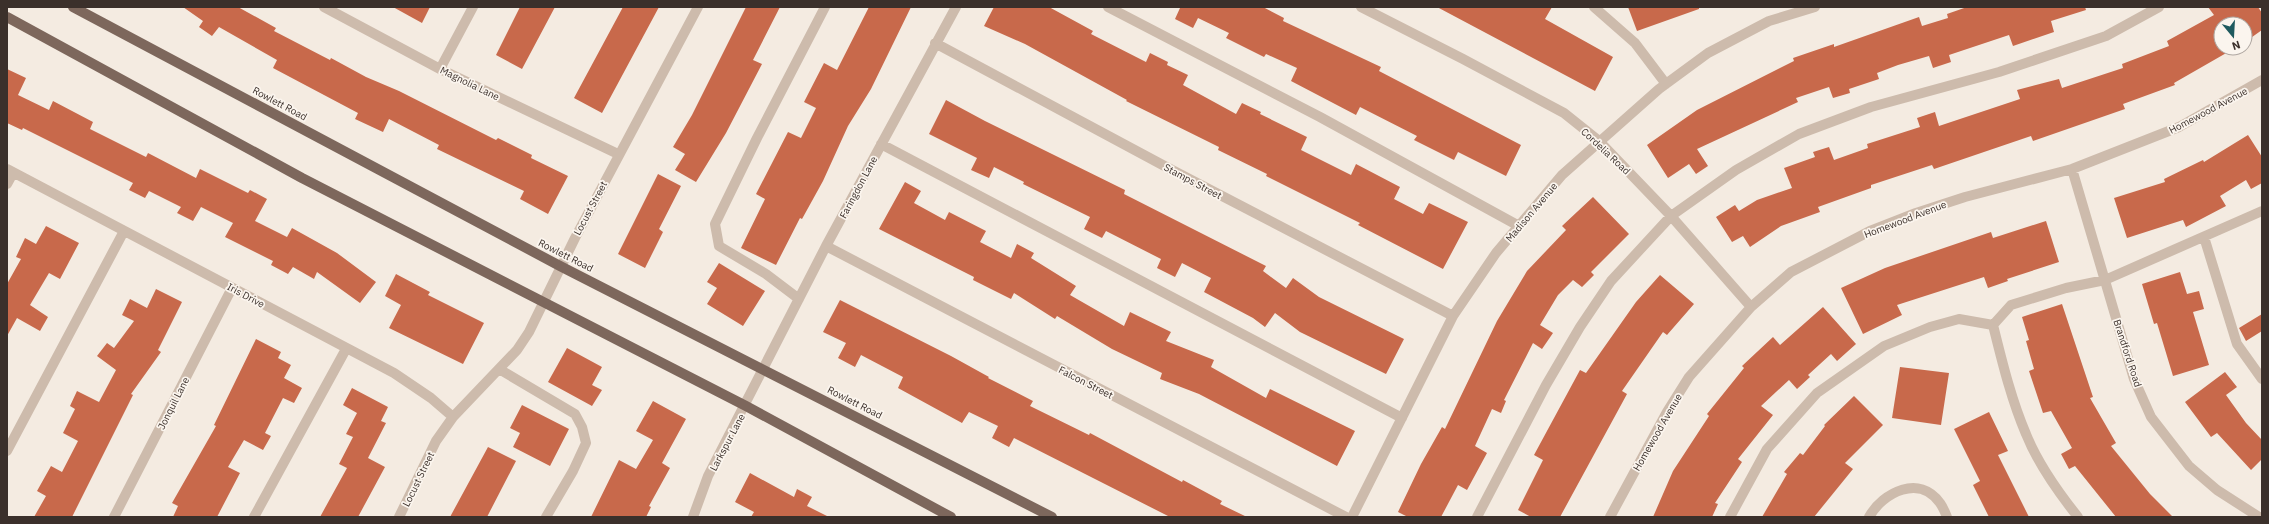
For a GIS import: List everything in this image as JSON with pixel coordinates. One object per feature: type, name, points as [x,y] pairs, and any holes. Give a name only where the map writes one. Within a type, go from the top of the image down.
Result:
[{"type":"main road","name":"Rowlett Road","points":[[73,7],[560,266],[1052,517]]},
{"type":"main road","points":[[7,17],[302,178],[746,406],[951,517]]},
{"type":"street","name":"Magnolia Lane","points":[[324,7],[440,69],[618,154]]},
{"type":"street","points":[[440,69],[473,7]]},
{"type":"street","name":"Locust Street","points":[[399,517],[436,441],[453,416],[499,369],[529,332],[560,266],[618,154],[698,7]]},
{"type":"street","points":[[799,299],[766,274],[719,246],[715,224],[756,138],[825,7]]},
{"type":"street","name":"Faringdon Lane","points":[[764,369],[826,246],[956,7]]},
{"type":"street","points":[[1108,7],[1320,117],[1519,226]]},
{"type":"street","name":"Cordelia Road","points":[[1362,7],[1463,59],[1564,114],[1599,141],[1671,216],[1751,307]]},
{"type":"street","points":[[1594,7],[1634,43],[1666,84]]},
{"type":"street","name":"Madison Avenue","points":[[1352,517],[1453,316],[1496,253],[1562,175],[1599,141],[1666,84],[1708,52],[1769,21],[1815,7]]},
{"type":"street","points":[[1477,517],[1546,385],[1580,327],[1611,281],[1671,216],[1736,170],[1799,134],[1871,107],[1999,72],[2106,36],[2159,7]]},
{"type":"street","name":"Stamps Street","points":[[936,43],[1172,170],[1453,316]]},
{"type":"street","name":"Homewood Avenue","points":[[1610,517],[1666,412],[1689,377],[1751,307],[1791,272],[1870,230],[1966,197],[2072,169],[2179,127],[2262,80]]},
{"type":"street","points":[[881,144],[1402,418]]},
{"type":"street","name":"Brandford Road","points":[[2072,169],[2134,379],[2151,417],[2189,466],[2217,490],[2258,517]]},
{"type":"street","points":[[7,184],[10,171]]},
{"type":"street","name":"Iris Drive","points":[[10,171],[394,373],[431,398],[453,416]]},
{"type":"street","points":[[1993,325],[2011,305],[2066,288],[2105,280],[2262,211]]},
{"type":"street","points":[[7,451],[124,231]]},
{"type":"street","points":[[2204,237],[2237,344],[2262,379]]},
{"type":"street","name":"Falcon Street","points":[[826,246],[1346,517]]},
{"type":"street","name":"Jonquil Lane","points":[[114,517],[232,288]]},
{"type":"street","points":[[1730,517],[1767,449],[1817,393],[1884,346],[1930,328],[1959,319],[1993,325]]},
{"type":"street","points":[[1993,325],[2009,386],[2026,435],[2056,488],[2078,517]]},
{"type":"street","points":[[254,517],[346,349]]},
{"type":"street","points":[[499,369],[574,414],[582,427],[586,443],[573,471],[546,517]]},
{"type":"street","name":"Larkspur Lane","points":[[693,517],[708,476],[746,406],[764,369]]},
{"type":"street","points":[[1869,517],[1889,494],[1909,487],[1929,493],[1940,502],[1947,517]]},
{"type":"building","points":[[183,7],[238,7],[276,28],[274,31],[330,60],[331,58],[366,77],[399,91],[496,140],[498,138],[532,155],[531,158],[568,176],[548,214],[520,199],[524,191],[437,149],[439,145],[389,119],[383,132],[355,119],[358,113],[273,68],[277,60],[219,27],[212,36],[199,27],[203,21]]},
{"type":"building","points":[[393,7],[430,7],[422,23]]},
{"type":"building","points":[[520,7],[555,7],[522,69],[496,55]]},
{"type":"building","points":[[623,7],[659,7],[602,113],[574,98]]},
{"type":"building","points":[[746,7],[780,7],[753,60],[762,64],[726,133],[696,182],[675,170],[685,154],[673,147],[692,115]]},
{"type":"building","points":[[869,7],[911,7],[871,89],[848,126],[823,181],[802,219],[800,218],[776,265],[741,248],[765,199],[756,194],[788,132],[801,138],[816,108],[804,102],[824,63],[837,70]]},
{"type":"building","points":[[994,7],[1049,7],[1093,31],[1091,34],[1146,62],[1150,53],[1168,62],[1167,65],[1188,75],[1183,85],[1236,114],[1242,103],[1261,112],[1260,114],[1307,137],[1301,150],[1351,175],[1356,164],[1400,187],[1394,199],[1423,214],[1429,203],[1468,222],[1443,269],[1358,225],[1360,223],[1218,150],[1219,147],[1126,101],[1127,100],[1025,44],[984,26]]},
{"type":"building","points":[[1177,7],[1263,7],[1284,18],[1283,21],[1381,67],[1379,71],[1521,145],[1506,176],[1458,152],[1454,160],[1414,140],[1417,136],[1360,107],[1356,115],[1291,81],[1297,68],[1266,54],[1264,57],[1226,38],[1229,33],[1198,18],[1193,28],[1175,19],[1180,8]]},
{"type":"building","points":[[1437,7],[1552,7],[1545,19],[1613,57],[1595,91]]},
{"type":"building","points":[[1628,7],[1699,7],[1699,9],[1637,31]]},
{"type":"building","points":[[1967,7],[2085,7],[2086,10],[2051,21],[2054,32],[2013,46],[2009,35],[1949,55],[1951,62],[1933,68],[1929,56],[1898,65],[1877,73],[1879,79],[1849,89],[1850,93],[1833,98],[1829,87],[1796,98],[1798,102],[1697,149],[1708,166],[1696,174],[1689,164],[1668,178],[1647,145],[1697,110],[1794,61],[1793,58],[1834,44],[1834,47],[1919,17],[1922,26],[1948,18],[1947,14]]},
{"type":"building","points":[[2208,7],[2258,7],[2262,13],[2262,30],[2253,36],[2253,16],[2213,16],[2213,56],[2221,56],[2174,83],[2175,85],[2123,104],[2125,109],[2033,141],[2031,136],[1934,169],[1932,165],[1871,185],[1871,188],[1818,207],[1820,212],[1781,226],[1750,247],[1743,236],[1732,242],[1716,217],[1735,205],[1739,211],[1757,200],[1792,188],[1784,168],[1815,157],[1813,152],[1829,147],[1834,160],[1868,148],[1867,144],[1920,127],[1917,118],[1935,112],[1939,126],[2020,99],[2017,90],[2059,79],[2062,88],[2123,68],[2122,64],[2169,46],[2167,41],[2214,15]]},
{"type":"building","points":[[7,69],[26,78],[18,95],[49,110],[53,101],[93,122],[90,129],[146,157],[148,153],[196,178],[200,169],[248,193],[250,190],[267,199],[255,221],[287,237],[292,228],[337,253],[376,282],[360,303],[317,272],[314,279],[293,267],[288,274],[271,265],[273,261],[225,237],[233,223],[201,207],[193,221],[177,213],[181,207],[149,191],[145,198],[129,190],[133,183],[23,128],[22,130],[7,123]]},
{"type":"building","points":[[946,100],[985,121],[1125,190],[1124,194],[1266,266],[1263,271],[1286,288],[1293,278],[1319,297],[1404,339],[1386,374],[1300,332],[1275,313],[1265,327],[1253,318],[1204,292],[1211,278],[1182,263],[1175,277],[1157,268],[1161,259],[1106,231],[1102,238],[1084,229],[1090,217],[1023,184],[1024,182],[994,167],[989,178],[971,170],[977,158],[929,134]]},
{"type":"building","points":[[2248,135],[2262,157],[2262,183],[2251,189],[2246,180],[2220,196],[2226,206],[2186,227],[2183,220],[2127,238],[2114,198],[2165,182],[2164,179],[2203,160],[2204,162]]},
{"type":"building","points":[[658,174],[681,186],[659,229],[663,232],[645,268],[618,254]]},
{"type":"building","points":[[905,182],[921,191],[914,203],[945,220],[949,212],[986,231],[980,242],[1011,258],[1017,244],[1034,253],[1031,258],[1076,286],[1070,295],[1124,326],[1130,312],[1171,332],[1166,341],[1214,360],[1211,367],[1266,398],[1270,389],[1355,431],[1337,466],[1199,394],[1160,379],[1162,373],[1112,349],[1057,316],[1055,319],[1014,293],[1011,299],[973,280],[974,277],[879,229]]},
{"type":"building","points":[[1593,197],[1629,234],[1591,272],[1594,275],[1582,287],[1573,280],[1558,295],[1540,325],[1553,333],[1542,349],[1533,343],[1504,400],[1506,401],[1501,413],[1492,409],[1475,446],[1487,453],[1467,490],[1458,485],[1441,517],[1408,517],[1398,512],[1421,464],[1442,427],[1445,429],[1497,321],[1527,271],[1566,230],[1562,226]]},
{"type":"building","points":[[2046,221],[2059,262],[2007,279],[2008,281],[1988,288],[1984,277],[1897,305],[1902,315],[1863,334],[1841,288],[1885,268],[1991,232],[1993,238]]},
{"type":"building","points":[[46,226],[79,243],[60,279],[49,273],[30,305],[48,317],[40,331],[17,318],[7,336],[7,284],[21,259],[16,257],[25,238],[36,244]]},
{"type":"building","points":[[719,263],[765,291],[743,326],[707,304],[717,288],[707,282]]},
{"type":"building","points":[[2180,272],[2187,294],[2199,291],[2204,309],[2193,312],[2209,365],[2173,376],[2157,323],[2154,324],[2142,284]]},
{"type":"building","points":[[396,274],[430,292],[428,295],[484,323],[463,364],[389,328],[401,305],[385,296]]},
{"type":"building","points":[[1660,275],[1694,304],[1667,335],[1663,332],[1622,391],[1627,394],[1560,517],[1531,517],[1518,510],[1543,460],[1534,455],[1580,370],[1586,373],[1636,302]]},
{"type":"building","points":[[156,289],[182,302],[158,350],[161,352],[131,394],[133,395],[72,517],[34,517],[46,496],[37,491],[51,466],[62,472],[78,441],[63,433],[75,409],[70,406],[77,391],[99,402],[116,370],[97,356],[107,343],[114,348],[134,321],[122,315],[130,299],[147,308]]},
{"type":"building","points":[[840,300],[951,356],[989,377],[988,378],[1033,401],[1030,406],[1089,435],[1090,433],[1182,482],[1183,480],[1222,501],[1220,504],[1247,517],[1170,517],[1014,438],[1009,447],[992,438],[998,426],[969,412],[962,423],[898,388],[903,377],[861,355],[855,367],[838,358],[846,343],[823,332]]},
{"type":"building","points":[[2062,304],[2093,397],[2090,398],[2116,443],[2111,446],[2150,494],[2173,517],[2116,517],[2075,466],[2069,469],[2061,454],[2072,448],[2051,411],[2043,413],[2029,371],[2034,369],[2026,341],[2029,340],[2022,317]]},
{"type":"building","points":[[1823,307],[1856,344],[1837,361],[1831,354],[1808,375],[1810,377],[1797,389],[1789,380],[1761,406],[1773,415],[1738,459],[1742,462],[1715,503],[1718,504],[1712,517],[1653,517],[1673,471],[1709,416],[1707,414],[1744,368],[1742,366],[1773,337],[1780,345]]},
{"type":"building","points":[[2262,314],[2262,331],[2246,341],[2239,328]]},
{"type":"building","points":[[256,339],[281,352],[278,358],[291,365],[284,378],[302,388],[294,403],[283,398],[265,433],[271,436],[263,450],[244,440],[228,467],[240,473],[217,517],[173,517],[178,506],[172,503],[216,426],[214,425]]},
{"type":"building","points":[[567,348],[602,367],[592,385],[602,390],[592,406],[548,382]]},
{"type":"building","points":[[1900,367],[1949,373],[1941,425],[1892,418]]},
{"type":"building","points":[[2225,372],[2237,387],[2226,395],[2246,423],[2262,440],[2262,459],[2251,470],[2217,433],[2211,437],[2185,402]]},
{"type":"building","points":[[352,388],[388,407],[381,421],[386,423],[368,458],[385,467],[358,517],[320,517],[347,468],[339,464],[353,437],[346,434],[357,413],[343,405]]},
{"type":"building","points":[[1854,396],[1883,425],[1845,463],[1853,469],[1814,517],[1762,517],[1787,474],[1784,472],[1800,453],[1803,455],[1825,426],[1824,425]]},
{"type":"building","points":[[653,401],[686,419],[662,463],[670,468],[649,506],[651,507],[646,517],[591,517],[619,460],[636,469],[653,440],[636,431]]},
{"type":"building","points":[[522,405],[569,429],[550,466],[513,447],[520,433],[510,428]]},
{"type":"building","points":[[1989,412],[2008,451],[1998,455],[2029,517],[1989,517],[1973,485],[1980,481],[1954,429]]},
{"type":"building","points":[[488,447],[516,461],[487,517],[450,517]]},
{"type":"building","points":[[750,473],[794,497],[797,489],[812,497],[807,506],[829,517],[751,517],[754,512],[735,502]]}]
